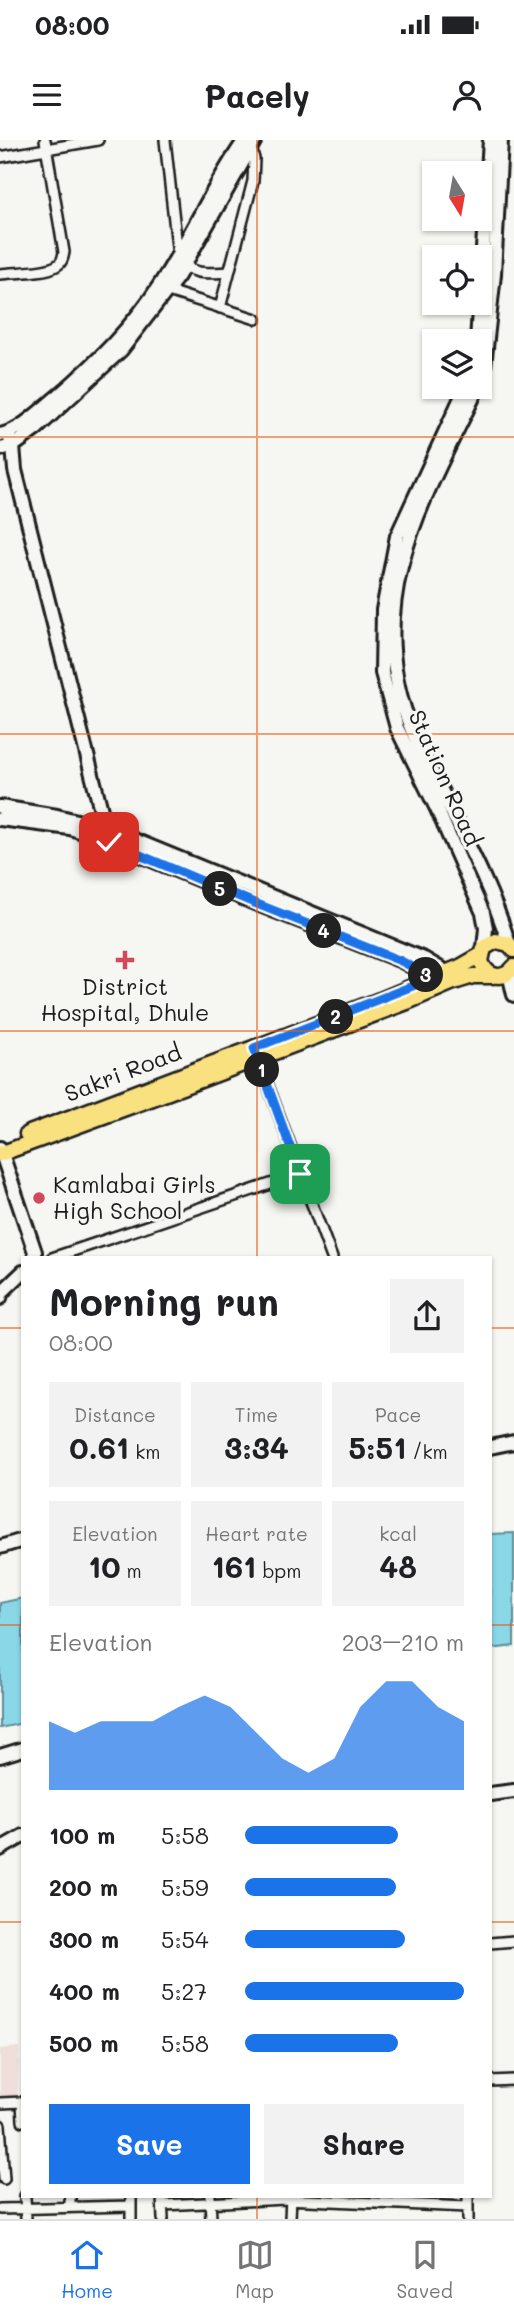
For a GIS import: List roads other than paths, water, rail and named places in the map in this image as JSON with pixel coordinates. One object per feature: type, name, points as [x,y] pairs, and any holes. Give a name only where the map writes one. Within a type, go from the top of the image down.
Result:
[{"type":"main road","points":[[478,329],[490,140]]},
{"type":"main road","points":[[487,329],[494,274],[501,140]]},
{"type":"main road","points":[[5,441],[36,429],[121,350],[168,291],[181,261],[245,143]]},
{"type":"main road","points":[[5,441],[110,346],[181,261]]},
{"type":"main road","name":"Station Road","points":[[461,399],[408,522],[392,612],[394,654],[398,685],[408,721],[497,907],[511,947]]},
{"type":"main road","name":"Station Road","points":[[472,399],[396,540],[383,610],[383,677],[397,728],[437,809],[483,914],[486,928],[483,951]]},
{"type":"main road","points":[[5,441],[15,470],[109,842]]},
{"type":"main road","points":[[0,807],[57,816],[105,828],[218,881],[439,975]]},
{"type":"main road","points":[[0,819],[70,828],[218,881]]},
{"type":"main road","points":[[256,1053],[460,967],[496,941],[511,947]]},
{"type":"main road","points":[[483,951],[483,968],[493,976]]},
{"type":"main road","points":[[35,1256],[0,1150],[256,1053],[472,976],[500,976],[512,970],[514,995]]},
{"type":"main road","points":[[0,1298],[2,1292],[21,1274]]},
{"type":"main road","points":[[492,1447],[514,1442]]},
{"type":"main road","points":[[0,1547],[21,1541]]},
{"type":"main road","points":[[0,1756],[21,1750]]},
{"type":"main road","points":[[492,1794],[514,1791]]},
{"type":"main road","points":[[0,1849],[21,1837]]},
{"type":"street","points":[[0,157],[45,145],[98,140]]},
{"type":"street","points":[[165,140],[181,261],[201,272],[229,272]]},
{"type":"street","points":[[220,308],[253,181],[254,159],[245,143]]},
{"type":"street","points":[[0,274],[56,267],[62,261],[64,252],[45,145]]},
{"type":"street","points":[[168,291],[256,319]]},
{"type":"street","points":[[256,1053],[331,1256]]},
{"type":"street","points":[[58,1256],[300,1174]]},
{"type":"street","points":[[492,1942],[514,1941]]},
{"type":"street","points":[[492,2081],[514,2080]]},
{"type":"street","points":[[0,2103],[21,2102]]},
{"type":"street","points":[[0,2125],[4,2179]]},
{"type":"street","points":[[25,2198],[26,2219]]},
{"type":"street","points":[[70,2198],[70,2207]]},
{"type":"street","points":[[290,2219],[291,2198]]},
{"type":"street","points":[[468,2198],[468,2219]]},
{"type":"street","points":[[210,2199],[211,2219]]},
{"type":"street","points":[[163,2219],[162,2200],[385,2200],[468,2207]]},
{"type":"street","points":[[0,2209],[70,2207],[131,2201],[131,2219]]},
{"type":"water","points":[[514,1533],[514,1646],[492,1649],[492,1534]]},
{"type":"water","points":[[21,1598],[21,1723],[0,1728],[0,1603]]},
{"type":"place","name":"District Hospital, Dhule","points":[[125,960]]},
{"type":"place","name":"Kamlabai Girls High School","points":[[39,1198]]}]
